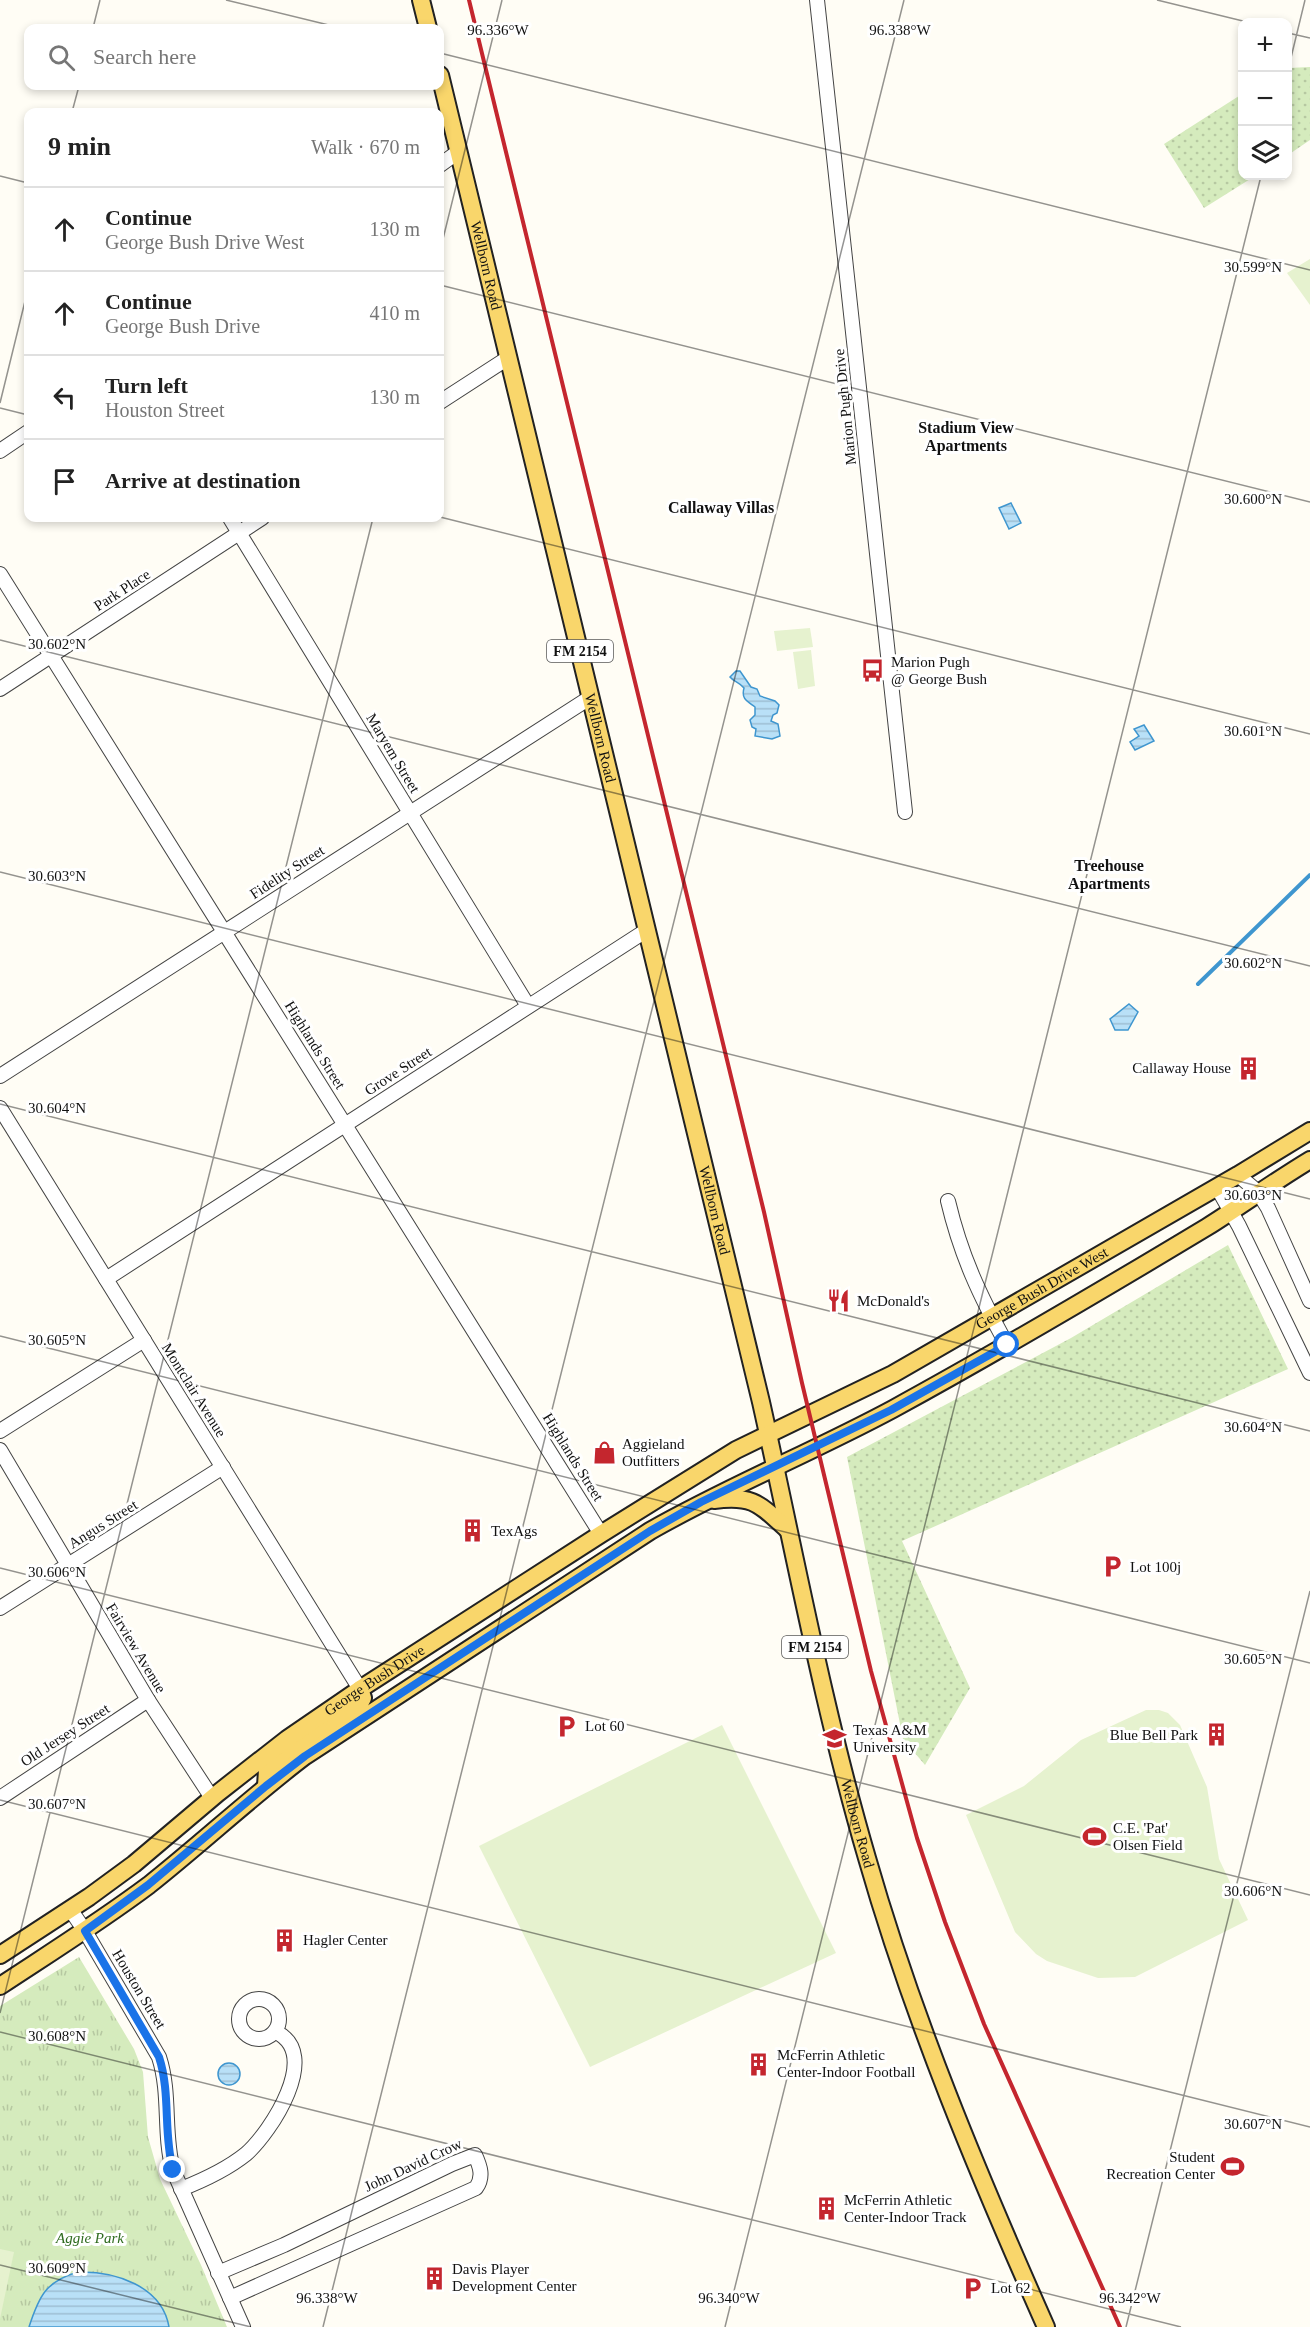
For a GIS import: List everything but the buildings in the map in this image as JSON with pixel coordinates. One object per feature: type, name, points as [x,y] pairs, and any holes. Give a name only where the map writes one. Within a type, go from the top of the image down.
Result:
[{"type":"main road","points":[[421,0],[427,24]]},
{"type":"main road","name":"Wellborn Road","points":[[444,90],[768,1435],[832,1721],[866,1856],[898,1961],[933,2060],[1010,2248],[1046,2327]]},
{"type":"main road","name":"George Bush Drive West","points":[[768,1435],[893,1374],[1310,1131]]},
{"type":"main road","name":"George Bush Drive West","points":[[775,1467],[891,1410],[1007,1345],[1231,1211],[1310,1160]]},
{"type":"main road","name":"George Bush Drive","points":[[0,1955],[134,1864],[287,1739],[360,1689],[601,1534],[736,1450],[768,1435]]},
{"type":"main road","name":"George Bush Drive","points":[[0,1986],[85,1931],[148,1885],[305,1756],[650,1531],[701,1502],[775,1467]]},
{"type":"main road","points":[[701,1502],[731,1498],[753,1501],[788,1530]]},
{"type":"main road","points":[[266,1786],[267,1770],[358,1705],[363,1698],[360,1689]]},
{"type":"street","name":"Marion Pugh Drive","points":[[817,0],[904,812]]},
{"type":"street","points":[[444,162],[458,152]]},
{"type":"street","points":[[444,399],[508,358]]},
{"type":"street","points":[[0,451],[24,435]]},
{"type":"street","name":"Maryem Street","points":[[233,522],[528,1006]]},
{"type":"street","name":"Park Place","points":[[0,689],[255,522]]},
{"type":"street","name":"Highlands Street","points":[[0,574],[601,1534]]},
{"type":"street","name":"Fidelity Street","points":[[0,1076],[591,697]]},
{"type":"street","name":"Grove Street","points":[[106,1279],[647,930]]},
{"type":"street","name":"Montclair Avenue","points":[[0,1108],[360,1689]]},
{"type":"street","points":[[1238,1175],[1258,1192],[1268,1208],[1310,1301]]},
{"type":"street","points":[[1217,1187],[1310,1373]]},
{"type":"street","points":[[948,1201],[957,1237],[974,1281],[1007,1345]]},
{"type":"street","points":[[0,1431],[144,1340]]},
{"type":"street","name":"Fairview Avenue","points":[[0,1450],[148,1700],[212,1798]]},
{"type":"street","name":"Angus Street","points":[[0,1608],[223,1467]]},
{"type":"street","name":"Old Jersey Street","points":[[0,1798],[148,1700]]},
{"type":"street","name":"Houston Street","points":[[70,1909],[159,2057],[165,2087],[167,2142],[181,2189],[243,2327]]},
{"type":"street","points":[[181,2189],[215,2174],[240,2158],[257,2143],[277,2116],[287,2094],[295,2064],[288,2043],[276,2032]]},
{"type":"street","name":"John David Crow","points":[[218,2273],[284,2245],[475,2155],[480,2166],[480,2181],[476,2188],[230,2298]]},
{"type":"green space","points":[[1310,67],[1310,140],[1292,152],[1292,72],[1292,68]]},
{"type":"green space","points":[[1238,97],[1238,180],[1249,180],[1204,208],[1164,144]]},
{"type":"green space","points":[[1310,259],[1310,305],[1287,273]]},
{"type":"green space","points":[[810,628],[813,647],[777,651],[774,631]]},
{"type":"green space","points":[[811,650],[815,686],[798,689],[793,652]]},
{"type":"green space","points":[[1228,1245],[1288,1369],[902,1541],[970,1688],[925,1765],[903,1739],[847,1457],[1071,1338]]},
{"type":"green space","name":"C.E. 'Pat' Olsen Field","points":[[1146,1710],[1168,1713],[1180,1725],[1207,1787],[1219,1859],[1248,1920],[1135,1977],[1098,1978],[1047,1961],[1036,1954],[1015,1932],[966,1815],[1024,1786],[1081,1740]]},
{"type":"green space","points":[[722,1725],[836,1953],[590,2067],[479,1846]]},
{"type":"green space","name":"Aggie Park","points":[[79,1957],[134,2049],[143,2072],[148,2137],[160,2179],[201,2265],[227,2327],[0,2327],[0,2006]]},
{"type":"green space","points":[[0,2249],[14,2252],[0,2319]]},
{"type":"water","points":[[1011,503],[1021,523],[1009,529],[999,508]]},
{"type":"water","points":[[736,671],[740,671],[751,687],[757,689],[760,696],[775,701],[779,705],[771,721],[778,724],[780,736],[772,739],[755,736],[756,729],[752,727],[750,720],[755,715],[755,707],[744,697],[744,688],[730,677]]},
{"type":"water","points":[[1144,725],[1154,741],[1135,750],[1130,742],[1139,736],[1134,729]]},
{"type":"water","points":[[1129,1004],[1138,1012],[1128,1030],[1115,1030],[1110,1019]]},
{"type":"water","points":[[229,2063],[237,2066],[240,2074],[237,2082],[229,2085],[221,2082],[218,2074],[221,2066]]},
{"type":"water","points":[[78,2272],[107,2274],[147,2291],[165,2313],[169,2327],[29,2327],[45,2291],[58,2280]]},
{"type":"waterway","points":[[1198,984],[1310,875]]},
{"type":"railway","points":[[469,0],[764,1212],[802,1383],[871,1671],[917,1838],[945,1922],[984,2024],[1120,2327]]},
{"type":"place","name":"Marion Pugh @ George Bush","points":[[873,671]]},
{"type":"place","name":"Callaway House","points":[[1249,1068]]},
{"type":"place","name":"McDonald's","points":[[839,1301]]},
{"type":"place","name":"Aggieland Outfitters","points":[[604,1453]]},
{"type":"place","name":"TexAgs","points":[[473,1531]]},
{"type":"place","name":"Lot 100j","points":[[1112,1567]]},
{"type":"place","name":"Lot 60","points":[[567,1726]]},
{"type":"place","name":"Blue Bell Park","points":[[1216,1735]]},
{"type":"place","name":"Texas A&M University","points":[[835,1739]]},
{"type":"place","name":"C.E. 'Pat' Olsen Field","points":[[1095,1837]]},
{"type":"place","name":"Hagler Center","points":[[285,1940]]},
{"type":"place","name":"McFerrin Athletic Center-Indoor Football","points":[[759,2064]]},
{"type":"place","name":"Student Recreation Center","points":[[1233,2166]]},
{"type":"place","name":"McFerrin Athletic Center-Indoor Track","points":[[826,2209]]},
{"type":"place","name":"Davis Player Development Center","points":[[434,2278]]},
{"type":"place","name":"Lot 62","points":[[973,2288]]},
{"type":"district","name":"Stadium View Apartments","points":[[966,436]]},
{"type":"district","name":"Callaway Villas","points":[[721,507]]},
{"type":"district","name":"Treehouse Apartments","points":[[1109,874]]},
{"type":"route","points":[[173,2170],[167,2142],[166,2097],[159,2057],[85,1931],[148,1885],[305,1756],[650,1531],[701,1502],[891,1410],[1007,1345]]}]
